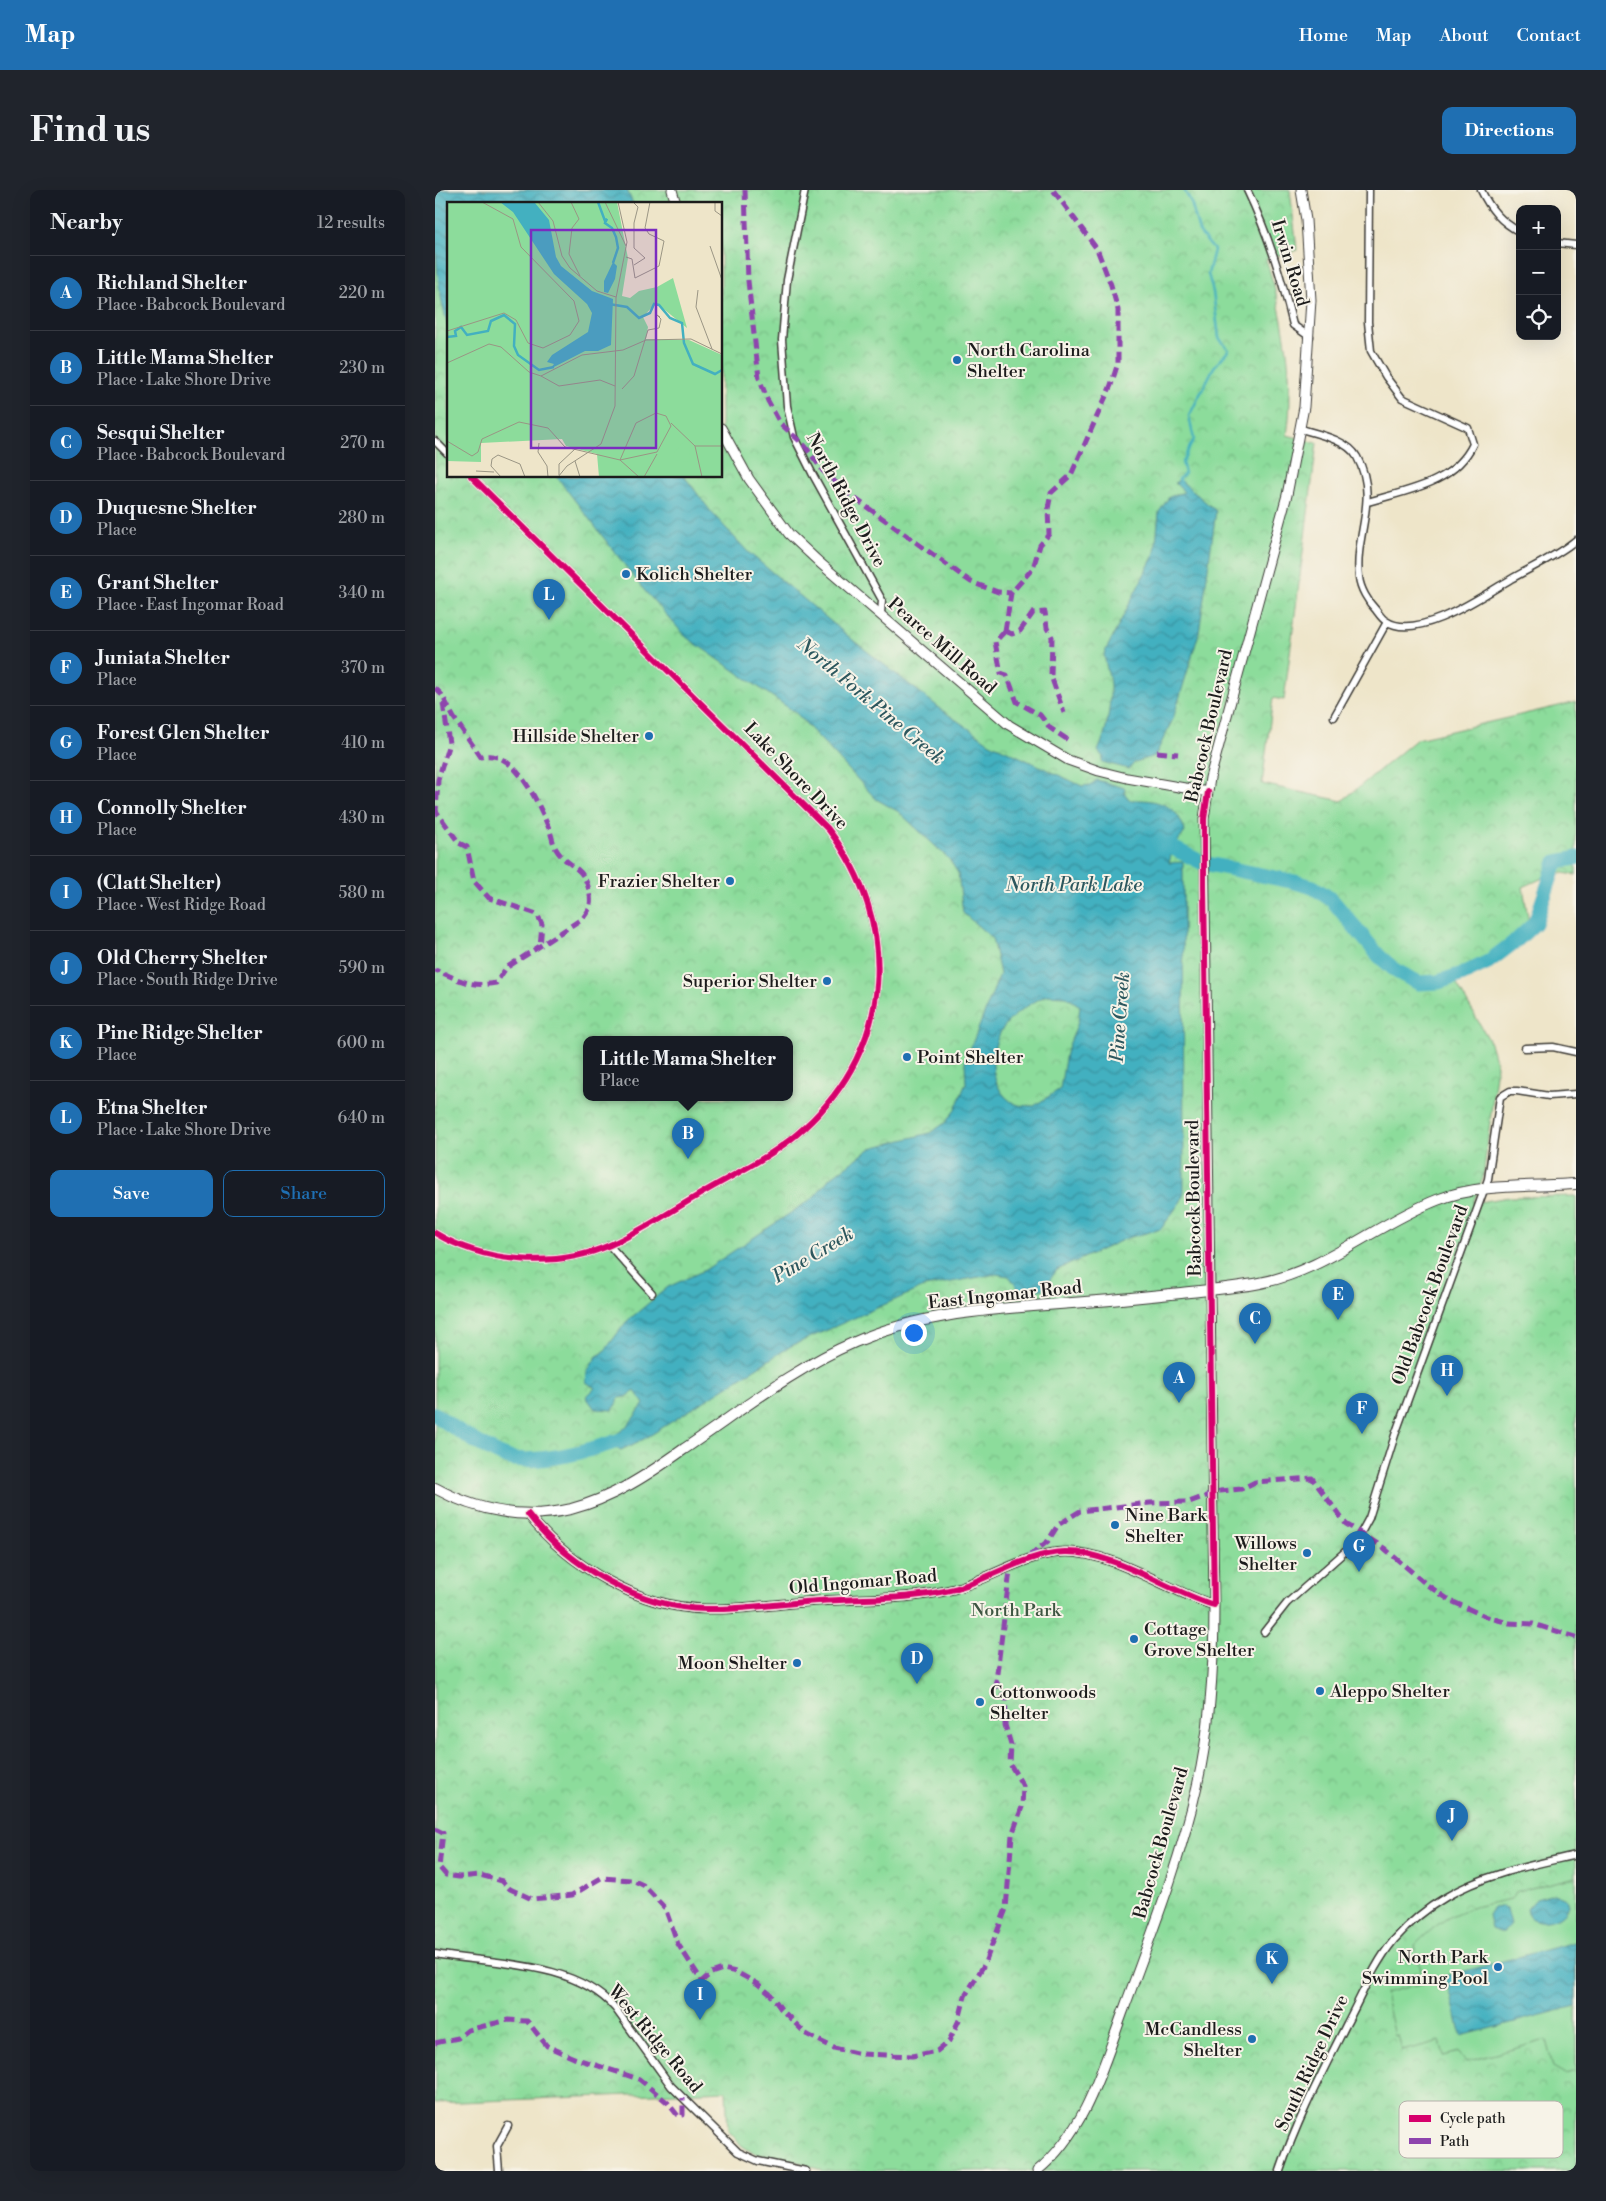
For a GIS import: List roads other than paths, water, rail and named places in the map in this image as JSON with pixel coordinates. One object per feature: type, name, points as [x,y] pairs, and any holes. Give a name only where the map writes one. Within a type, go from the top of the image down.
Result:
[{"type":"main road","name":"Babcock Boulevard","points":[[1037,2171],[1071,2133],[1093,2093],[1174,1870],[1198,1785],[1204,1752],[1212,1681],[1214,1604],[1204,850],[1208,792],[1228,708],[1287,495],[1301,429],[1310,337],[1311,300],[1306,220],[1301,190]]},
{"type":"main road","name":"Pearce Mill Road","points":[[723,432],[749,479],[789,534],[820,563],[989,708],[1037,743],[1068,760],[1111,774],[1208,792]]},
{"type":"main road","name":"East Ingomar Road","points":[[435,1488],[477,1506],[528,1514],[567,1510],[614,1493],[651,1471],[820,1360],[858,1341],[900,1326],[961,1313],[1210,1290],[1259,1283],[1301,1271],[1423,1206],[1449,1196],[1485,1189],[1576,1184]]},
{"type":"main road","name":"Old Ingomar Road","points":[[528,1514],[551,1539],[581,1563],[606,1579],[643,1596],[694,1609],[730,1609],[925,1594],[974,1582],[1034,1558],[1064,1552],[1096,1557],[1214,1604]]},
{"type":"street","name":"North Ridge Drive","points":[[805,190],[787,280],[782,340],[787,406],[795,437],[812,473],[882,600],[881,614]]},
{"type":"street","name":"Irwin Road","points":[[1247,190],[1264,226],[1278,264],[1293,325],[1310,337]]},
{"type":"street","points":[[1368,502],[1428,484],[1452,471],[1466,458],[1473,444],[1468,428],[1402,398],[1386,378],[1371,350],[1368,322],[1369,190]]},
{"type":"street","points":[[1481,190],[1490,208],[1507,225],[1516,230]]},
{"type":"street","points":[[1561,242],[1576,244]]},
{"type":"street","points":[[1301,429],[1334,438],[1356,454],[1364,471],[1368,502],[1359,576],[1372,606],[1387,622],[1411,627],[1431,624],[1479,598],[1576,540]]},
{"type":"street","points":[[435,441],[447,453]]},
{"type":"street","name":"Lake Shore Drive","points":[[435,1233],[474,1250],[521,1259],[564,1257],[609,1246],[639,1231],[773,1150],[802,1130],[833,1097],[860,1053],[873,1014],[878,964],[875,930],[861,881],[841,846],[828,829],[473,478]]},
{"type":"street","points":[[1334,717],[1387,622]]},
{"type":"street","points":[[1525,1048],[1553,1047],[1576,1052]]},
{"type":"street","name":"Old Babcock Boulevard","points":[[1264,1632],[1287,1603],[1348,1550],[1362,1534],[1485,1189],[1501,1098],[1510,1091],[1549,1096],[1576,1094]]},
{"type":"street","points":[[609,1246],[652,1293]]},
{"type":"street","name":"South Ridge Drive","points":[[1280,2171],[1305,2108],[1326,2064],[1371,1976],[1400,1934],[1423,1912],[1461,1889],[1497,1876],[1576,1855]]},
{"type":"street","name":"West Ridge Road","points":[[435,1954],[522,1966],[570,1979],[591,1988],[605,1997],[615,2008],[671,2086],[738,2152],[758,2161],[806,2171]]},
{"type":"street","points":[[499,2171],[497,2146],[508,2126]]},
{"type":"water","points":[[435,190],[627,190],[632,202],[447,202],[447,321],[438,279]]},
{"type":"water","name":"North Park Lake","points":[[558,478],[686,478],[712,513],[748,552],[854,641],[946,713],[990,743],[1082,786],[1090,785],[1097,780],[1125,788],[1124,793],[1130,800],[1157,802],[1172,809],[1182,823],[1185,832],[1173,848],[1169,863],[1183,862],[1184,1193],[1181,1201],[1161,1229],[1127,1238],[1057,1270],[1043,1289],[1021,1292],[1009,1276],[996,1274],[924,1287],[791,1346],[646,1438],[621,1450],[608,1446],[610,1440],[629,1424],[644,1404],[635,1391],[626,1397],[619,1398],[613,1410],[595,1409],[586,1397],[595,1388],[586,1382],[587,1372],[597,1356],[603,1353],[626,1322],[668,1287],[705,1270],[813,1198],[829,1179],[871,1148],[930,1133],[945,1123],[955,1110],[966,1083],[965,1062],[1000,974],[992,938],[963,913],[958,873],[949,859],[899,812],[876,799],[796,713],[686,637],[644,590]],"holes":[[[1047,995],[1065,996],[1080,1006],[1078,1022],[1066,1053],[1060,1089],[1034,1106],[1015,1104],[1000,1089],[993,1069],[995,1047],[1003,1028],[1018,1013]]]},
{"type":"water","points":[[1179,479],[1216,511],[1199,633],[1173,719],[1155,756],[1135,762],[1129,769],[1102,762],[1103,757],[1098,751],[1108,719],[1110,702],[1110,682],[1104,654],[1155,553],[1159,512],[1169,497],[1184,492],[1175,483]]},
{"type":"water","points":[[1554,1894],[1566,1899],[1568,1905],[1558,1918],[1540,1921],[1529,1917],[1527,1909],[1536,1899]]},
{"type":"water","points":[[1501,1906],[1507,1909],[1511,1924],[1501,1932],[1491,1929],[1488,1915],[1493,1907]]},
{"type":"water","points":[[1575,1942],[1576,2006],[1461,2036],[1446,1976]]},
{"type":"waterway","points":[[1181,482],[1179,479],[1185,473],[1182,462],[1194,439],[1189,416],[1214,367],[1229,350],[1219,338],[1213,292],[1208,274],[1214,250],[1199,232],[1191,202],[1184,190]]},
{"type":"waterway","name":"Pine Creek","points":[[1153,847],[1173,848],[1203,863],[1313,887],[1332,900],[1379,956],[1396,971],[1419,983],[1438,982],[1463,974],[1488,962],[1517,940],[1535,923],[1556,862],[1576,858]]},
{"type":"waterway","name":"Pine Creek","points":[[435,1414],[485,1447],[514,1459],[527,1460],[556,1457],[586,1451],[626,1438]]},
{"type":"place","name":"North Carolina Shelter","points":[[957,360]]},
{"type":"place","name":"Kolich Shelter","points":[[626,574]]},
{"type":"place","name":"Etna Shelter","points":[[549,620]]},
{"type":"place","name":"Hillside Shelter","points":[[649,736]]},
{"type":"place","name":"Frazier Shelter","points":[[730,881]]},
{"type":"place","name":"Superior Shelter","points":[[827,981]]},
{"type":"place","name":"Point Shelter","points":[[907,1057]]},
{"type":"place","name":"Little Mama Shelter","points":[[688,1159]]},
{"type":"place","name":"Grant Shelter","points":[[1338,1320]]},
{"type":"place","name":"Sesqui Shelter","points":[[1255,1344]]},
{"type":"place","name":"Connolly Shelter","points":[[1447,1396]]},
{"type":"place","name":"Richland Shelter","points":[[1179,1403]]},
{"type":"place","name":"Juniata Shelter","points":[[1362,1434]]},
{"type":"place","name":"Nine Bark Shelter","points":[[1115,1525]]},
{"type":"place","name":"Willows Shelter","points":[[1307,1553]]},
{"type":"place","name":"Forest Glen Shelter","points":[[1359,1572]]},
{"type":"place","name":"Cottage Grove Shelter","points":[[1134,1639]]},
{"type":"place","name":"Moon Shelter","points":[[797,1663]]},
{"type":"place","name":"Duquesne Shelter","points":[[917,1684]]},
{"type":"place","name":"Aleppo Shelter","points":[[1320,1691]]},
{"type":"place","name":"Cottonwoods Shelter","points":[[980,1702]]},
{"type":"place","name":"Old Cherry Shelter","points":[[1452,1841]]},
{"type":"place","name":"North Park Swimming Pool","points":[[1498,1967]]},
{"type":"place","name":"Pine Ridge Shelter","points":[[1272,1984]]},
{"type":"place","name":"(Clatt Shelter)","points":[[700,2020]]},
{"type":"place","name":"McCandless Shelter","points":[[1252,2039]]},
{"type":"water label","name":"North Fork Pine Creek","points":[[871,701]]},
{"type":"park label","name":"North Park","points":[[1016,1610]]}]
